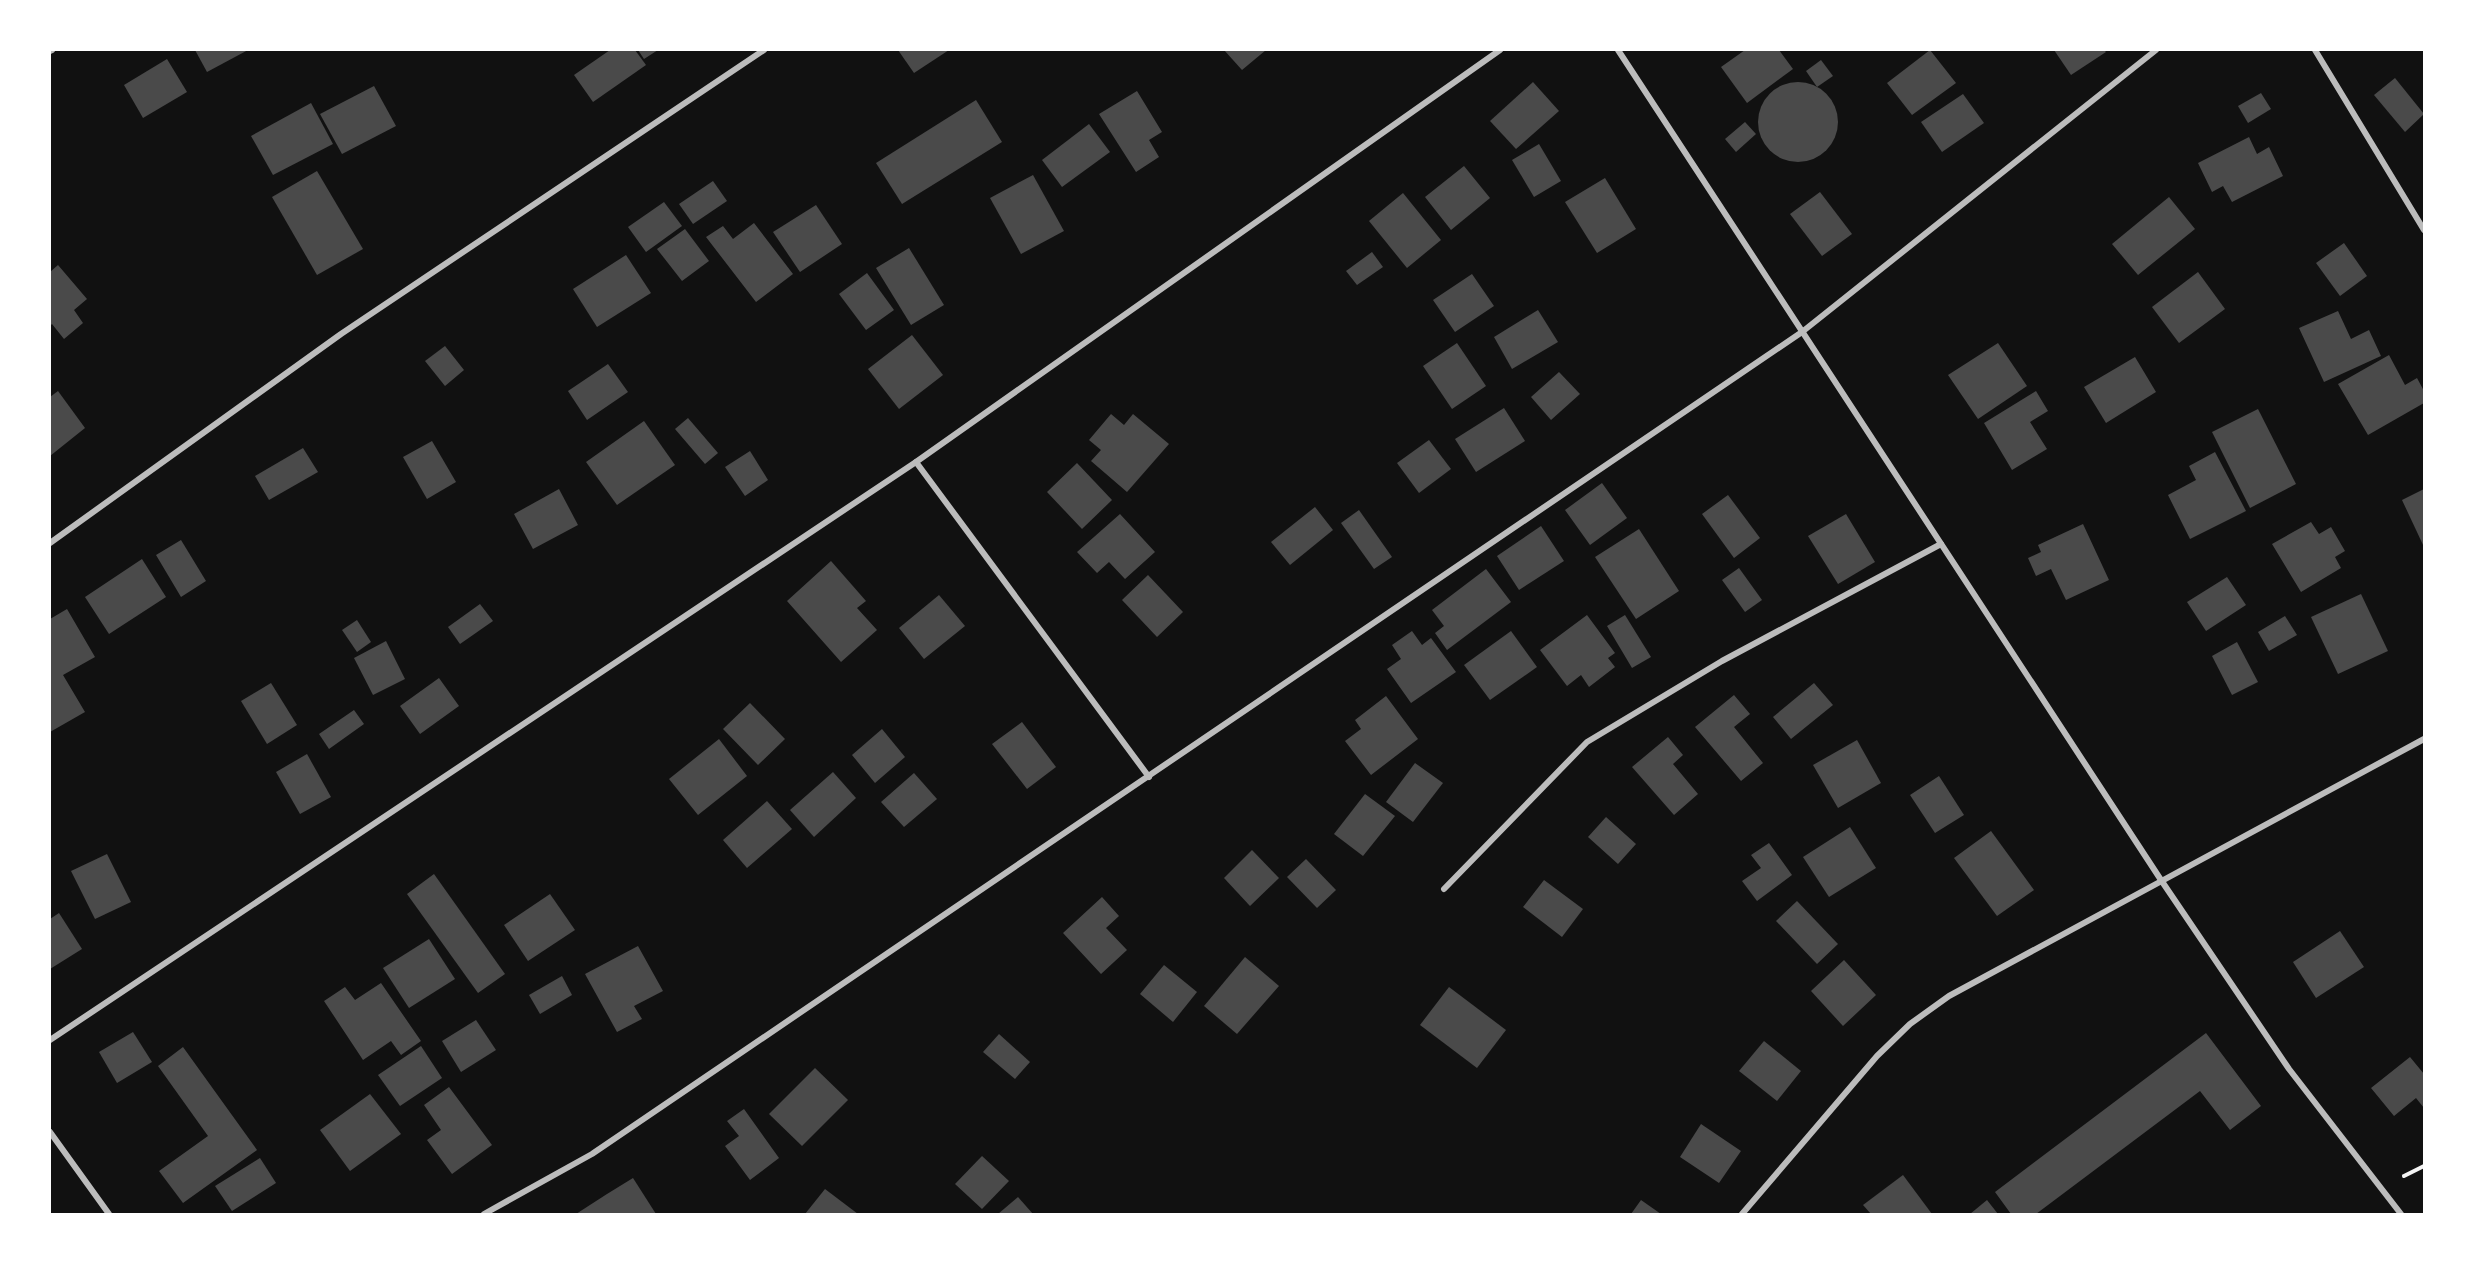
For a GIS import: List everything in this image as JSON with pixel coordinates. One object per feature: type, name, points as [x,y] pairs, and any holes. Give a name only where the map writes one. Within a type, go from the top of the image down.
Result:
[{"type":"street","points":[[50,543],[341,334],[764,50]]},
{"type":"street","points":[[50,1040],[916,462],[1500,50]]},
{"type":"street","points":[[1618,50],[2161,880],[2289,1069],[2401,1215]]},
{"type":"street","points":[[484,1215],[592,1154],[1802,332],[2156,50]]},
{"type":"street","points":[[2315,50],[2424,230]]},
{"type":"street","points":[[916,462],[1149,777]]},
{"type":"street","points":[[1444,889],[1587,742],[1722,661],[1941,544]]},
{"type":"street","points":[[1742,1215],[1876,1056],[1910,1024],[1948,996],[2424,739]]},
{"type":"street","points":[[50,1132],[109,1215]]},
{"type":"building","points":[[195,50],[248,50],[207,72]]},
{"type":"building","points":[[610,50],[635,50],[646,65],[593,102],[574,75]]},
{"type":"building","points":[[638,50],[658,50],[644,59]]},
{"type":"building","points":[[898,50],[949,50],[914,73]]},
{"type":"building","points":[[1224,50],[1266,50],[1242,70]]},
{"type":"building","points":[[1745,50],[1779,50],[1793,69],[1747,103],[1721,67]]},
{"type":"building","points":[[1930,50],[1956,83],[1912,115],[1887,83]]},
{"type":"building","points":[[2054,50],[2104,50],[2106,52],[2071,75]]},
{"type":"building","points":[[167,59],[187,92],[143,118],[124,85]]},
{"type":"building","points":[[1821,60],[1833,76],[1817,87],[1806,71]]},
{"type":"building","points":[[2395,78],[2424,114],[2405,132],[2374,95]]},
{"type":"building","points":[[1533,82],[1559,111],[1516,149],[1490,121]]},
{"type":"building","points":[[1798,82],[1813,85],[1826,94],[1835,107],[1838,122],[1835,137],[1826,150],[1813,159],[1798,162],[1783,159],[1770,150],[1761,137],[1758,122],[1761,107],[1770,94],[1783,85]]},
{"type":"building","points":[[374,86],[396,126],[342,154],[320,114]]},
{"type":"building","points":[[1137,91],[1162,132],[1149,140],[1159,157],[1136,172],[1099,114]]},
{"type":"building","points":[[2261,93],[2271,109],[2248,123],[2238,106]]},
{"type":"building","points":[[1963,94],[1984,123],[1942,152],[1921,122]]},
{"type":"building","points":[[976,100],[1002,142],[902,204],[876,163]]},
{"type":"building","points":[[311,103],[333,144],[273,175],[251,136]]},
{"type":"building","points":[[1745,122],[1756,134],[1736,152],[1725,139]]},
{"type":"building","points":[[1089,124],[1110,152],[1062,187],[1042,160]]},
{"type":"building","points":[[2249,137],[2257,154],[2269,147],[2283,176],[2232,202],[2223,186],[2212,192],[2198,163]]},
{"type":"building","points":[[1539,144],[1561,181],[1534,197],[1512,160]]},
{"type":"building","points":[[1464,166],[1490,198],[1451,230],[1425,197]]},
{"type":"building","points":[[317,171],[363,249],[317,275],[272,197]]},
{"type":"building","points":[[1033,175],[1064,231],[1021,254],[990,198]]},
{"type":"building","points":[[1605,178],[1636,229],[1597,253],[1565,202]]},
{"type":"building","points":[[713,181],[727,201],[693,224],[679,204]]},
{"type":"building","points":[[1820,192],[1852,234],[1822,256],[1790,214]]},
{"type":"building","points":[[1403,193],[1441,240],[1407,268],[1369,221]]},
{"type":"building","points":[[2169,197],[2195,229],[2138,275],[2112,244]]},
{"type":"building","points":[[664,202],[682,226],[646,252],[628,227]]},
{"type":"building","points":[[816,205],[842,244],[800,272],[773,232]]},
{"type":"building","points":[[754,223],[793,274],[756,302],[706,237],[723,226],[733,239]]},
{"type":"building","points":[[685,229],[709,261],[682,281],[657,249]]},
{"type":"building","points":[[2344,243],[2367,276],[2340,296],[2316,263]]},
{"type":"building","points":[[909,248],[944,305],[911,325],[876,268]]},
{"type":"building","points":[[1372,252],[1383,267],[1357,285],[1346,271]]},
{"type":"building","points":[[626,255],[651,293],[597,327],[573,289]]},
{"type":"building","points":[[58,265],[87,299],[74,310],[83,323],[64,339],[52,324],[50,326],[50,272]]},
{"type":"building","points":[[2198,272],[2225,309],[2179,343],[2152,307]]},
{"type":"building","points":[[867,273],[894,310],[866,330],[839,294]]},
{"type":"building","points":[[1472,274],[1494,306],[1455,332],[1433,300]]},
{"type":"building","points":[[1538,310],[1558,342],[1512,369],[1494,337]]},
{"type":"building","points":[[2338,311],[2351,339],[2369,330],[2381,356],[2324,382],[2299,328]]},
{"type":"building","points":[[912,335],[943,375],[899,409],[868,369]]},
{"type":"building","points":[[1457,343],[1486,386],[1452,409],[1423,366]]},
{"type":"building","points":[[1998,343],[2027,386],[1978,419],[1948,375]]},
{"type":"building","points":[[445,346],[464,370],[445,386],[425,361]]},
{"type":"building","points":[[2389,355],[2405,385],[2417,378],[2424,391],[2424,403],[2368,435],[2338,384]]},
{"type":"building","points":[[2135,357],[2156,392],[2106,423],[2084,387]]},
{"type":"building","points":[[608,364],[628,392],[587,420],[568,391]]},
{"type":"building","points":[[1559,372],[1580,394],[1551,420],[1531,397]]},
{"type":"building","points":[[58,391],[85,428],[50,456],[50,397]]},
{"type":"building","points":[[2036,391],[2048,411],[2030,422],[2047,449],[2012,470],[1984,423]]},
{"type":"building","points":[[1504,408],[1525,441],[1476,472],[1455,439]]},
{"type":"building","points":[[2258,409],[2296,484],[2250,508],[2212,432]]},
{"type":"building","points":[[1111,414],[1124,425],[1133,414],[1169,444],[1127,492],[1091,461],[1101,450],[1089,440]]},
{"type":"building","points":[[688,418],[718,453],[705,464],[675,429]]},
{"type":"building","points":[[644,421],[675,465],[617,505],[586,462]]},
{"type":"building","points":[[1429,440],[1451,469],[1419,493],[1397,463]]},
{"type":"building","points":[[432,441],[456,482],[427,499],[403,457]]},
{"type":"building","points":[[303,448],[318,472],[269,500],[255,476]]},
{"type":"building","points":[[750,451],[768,480],[745,496],[725,467]]},
{"type":"building","points":[[2215,452],[2246,511],[2190,539],[2168,495],[2196,480],[2189,466]]},
{"type":"building","points":[[1077,463],[1112,500],[1082,529],[1047,492]]},
{"type":"building","points":[[1602,483],[1627,518],[1590,545],[1565,510]]},
{"type":"building","points":[[559,489],[578,525],[533,549],[514,514]]},
{"type":"building","points":[[2424,489],[2424,547],[2402,500]]},
{"type":"building","points":[[1728,495],[1760,538],[1734,558],[1702,514]]},
{"type":"building","points":[[1315,507],[1333,530],[1290,565],[1271,542]]},
{"type":"building","points":[[1359,510],[1392,557],[1374,569],[1341,523]]},
{"type":"building","points":[[1120,514],[1155,552],[1125,579],[1109,562],[1097,573],[1077,552]]},
{"type":"building","points":[[1846,514],[1875,562],[1838,584],[1808,536]]},
{"type":"building","points":[[2311,522],[2319,534],[2331,527],[2345,551],[2335,557],[2341,568],[2301,592],[2272,544]]},
{"type":"building","points":[[2083,524],[2109,580],[2066,600],[2051,569],[2036,576],[2028,558],[2041,552],[2038,545]]},
{"type":"building","points":[[1541,526],[1564,561],[1519,590],[1497,556]]},
{"type":"building","points":[[1639,529],[1679,591],[1636,619],[1595,557]]},
{"type":"building","points":[[181,540],[206,581],[181,597],[156,555]]},
{"type":"building","points":[[142,559],[166,597],[109,634],[85,597]]},
{"type":"building","points":[[831,561],[866,601],[857,608],[877,630],[841,662],[787,601]]},
{"type":"building","points":[[1739,568],[1762,600],[1745,612],[1722,580]]},
{"type":"building","points":[[1486,569],[1511,602],[1447,650],[1435,633],[1444,626],[1432,610]]},
{"type":"building","points":[[1148,575],[1183,612],[1157,637],[1122,600]]},
{"type":"building","points":[[2227,577],[2246,605],[2206,631],[2187,602]]},
{"type":"building","points":[[2361,594],[2388,651],[2338,674],[2311,617]]},
{"type":"building","points":[[939,595],[965,626],[924,659],[899,628]]},
{"type":"building","points":[[480,604],[493,621],[460,644],[448,627]]},
{"type":"building","points":[[67,609],[95,657],[63,675],[85,712],[50,732],[50,619]]},
{"type":"building","points":[[1587,615],[1615,653],[1608,658],[1615,667],[1589,687],[1581,675],[1567,686],[1540,650]]},
{"type":"building","points":[[1625,615],[1651,657],[1632,668],[1607,626]]},
{"type":"building","points":[[2285,616],[2297,635],[2269,651],[2258,632]]},
{"type":"building","points":[[357,620],[371,642],[357,652],[342,630]]},
{"type":"building","points":[[1412,631],[1422,645],[1431,638],[1456,672],[1411,703],[1387,669],[1401,659],[1392,645]]},
{"type":"building","points":[[1511,631],[1537,667],[1490,700],[1464,665]]},
{"type":"building","points":[[386,641],[405,679],[373,695],[354,658]]},
{"type":"building","points":[[2237,642],[2258,682],[2232,695],[2212,656]]},
{"type":"building","points":[[439,678],[459,706],[420,734],[400,706]]},
{"type":"building","points":[[271,683],[297,725],[267,744],[241,701]]},
{"type":"building","points":[[1814,683],[1833,705],[1791,739],[1773,717]]},
{"type":"building","points":[[1734,695],[1750,714],[1734,727],[1763,763],[1741,781],[1695,727]]},
{"type":"building","points":[[1386,696],[1418,739],[1371,775],[1345,741],[1361,729],[1355,720]]},
{"type":"building","points":[[750,703],[785,739],[758,765],[723,729]]},
{"type":"building","points":[[354,710],[364,724],[329,749],[319,734]]},
{"type":"building","points":[[1022,722],[1056,767],[1027,789],[992,744]]},
{"type":"building","points":[[882,729],[905,757],[875,783],[852,755]]},
{"type":"building","points":[[1668,737],[1683,755],[1673,764],[1698,794],[1674,815],[1632,767]]},
{"type":"building","points":[[719,739],[747,776],[698,815],[669,779]]},
{"type":"building","points":[[1857,740],[1881,783],[1838,808],[1813,765]]},
{"type":"building","points":[[307,754],[331,797],[300,814],[276,772]]},
{"type":"building","points":[[1415,763],[1443,783],[1413,822],[1386,802]]},
{"type":"building","points":[[833,772],[856,798],[814,837],[790,810]]},
{"type":"building","points":[[914,773],[937,799],[904,827],[881,802]]},
{"type":"building","points":[[1939,776],[1964,815],[1935,833],[1910,795]]},
{"type":"building","points":[[1365,794],[1395,816],[1363,856],[1334,834]]},
{"type":"building","points":[[767,801],[792,829],[747,868],[723,840]]},
{"type":"building","points":[[1606,817],[1636,844],[1618,864],[1588,837]]},
{"type":"building","points":[[1850,827],[1876,868],[1829,897],[1803,857]]},
{"type":"building","points":[[1991,831],[2034,890],[1997,916],[1954,858]]},
{"type":"building","points":[[1769,843],[1792,875],[1757,901],[1742,881],[1761,868],[1751,855]]},
{"type":"building","points":[[1252,850],[1279,878],[1250,906],[1224,878]]},
{"type":"building","points":[[107,854],[131,902],[95,919],[71,871]]},
{"type":"building","points":[[1306,859],[1336,890],[1317,908],[1287,877]]},
{"type":"building","points":[[434,874],[505,974],[478,993],[407,894]]},
{"type":"building","points":[[1544,880],[1583,909],[1562,937],[1523,907]]},
{"type":"building","points":[[550,894],[575,930],[528,961],[504,925]]},
{"type":"building","points":[[1102,897],[1119,916],[1106,928],[1127,950],[1101,974],[1063,933]]},
{"type":"building","points":[[1797,901],[1838,944],[1817,964],[1776,921]]},
{"type":"building","points":[[59,913],[82,949],[50,969],[50,919]]},
{"type":"building","points":[[2340,931],[2364,967],[2316,998],[2293,962]]},
{"type":"building","points":[[429,939],[455,979],[409,1008],[383,968]]},
{"type":"building","points":[[638,946],[663,991],[634,1006],[642,1019],[617,1032],[585,974]]},
{"type":"building","points":[[1245,957],[1279,986],[1237,1034],[1204,1006]]},
{"type":"building","points":[[1844,960],[1876,995],[1843,1026],[1811,991]]},
{"type":"building","points":[[1164,965],[1197,992],[1173,1022],[1140,994]]},
{"type":"building","points":[[562,976],[572,995],[540,1014],[529,995]]},
{"type":"building","points":[[381,983],[421,1041],[401,1055],[391,1041],[363,1060],[324,1001],[345,987],[355,1000]]},
{"type":"building","points":[[1449,987],[1506,1030],[1477,1068],[1420,1025]]},
{"type":"building","points":[[476,1020],[496,1050],[461,1072],[442,1041]]},
{"type":"building","points":[[133,1032],[152,1062],[117,1083],[99,1052]]},
{"type":"building","points":[[2206,1033],[2261,1106],[2230,1130],[2200,1091],[2036,1214],[2011,1214],[1995,1192]]},
{"type":"building","points":[[999,1034],[1030,1062],[1015,1079],[983,1052]]},
{"type":"building","points":[[1764,1041],[1801,1071],[1777,1101],[1739,1071]]},
{"type":"building","points":[[421,1046],[442,1078],[400,1106],[378,1075]]},
{"type":"building","points":[[183,1047],[257,1150],[183,1203],[159,1171],[208,1136],[158,1066]]},
{"type":"building","points":[[2410,1057],[2424,1074],[2424,1108],[2416,1098],[2394,1116],[2371,1088]]},
{"type":"building","points":[[815,1068],[848,1100],[802,1146],[769,1114]]},
{"type":"building","points":[[449,1087],[492,1145],[452,1174],[427,1140],[441,1130],[424,1105]]},
{"type":"building","points":[[370,1094],[401,1134],[350,1171],[320,1130]]},
{"type":"building","points":[[744,1109],[779,1158],[750,1180],[725,1146],[739,1136],[727,1121]]},
{"type":"building","points":[[1701,1124],[1741,1151],[1719,1183],[1680,1157]]},
{"type":"building","points":[[982,1156],[1009,1181],[982,1209],[955,1184]]},
{"type":"building","points":[[260,1158],[276,1183],[232,1211],[215,1186]]},
{"type":"building","points":[[1903,1175],[1932,1214],[1871,1214],[1863,1205]]},
{"type":"building","points":[[633,1178],[656,1214],[576,1214],[607,1194]]},
{"type":"building","points":[[825,1189],[858,1214],[805,1214]]},
{"type":"building","points":[[1018,1197],[1033,1214],[998,1214]]},
{"type":"building","points":[[1641,1200],[1661,1214],[1631,1214]]},
{"type":"building","points":[[1987,1200],[1998,1214],[1970,1214]]}]
